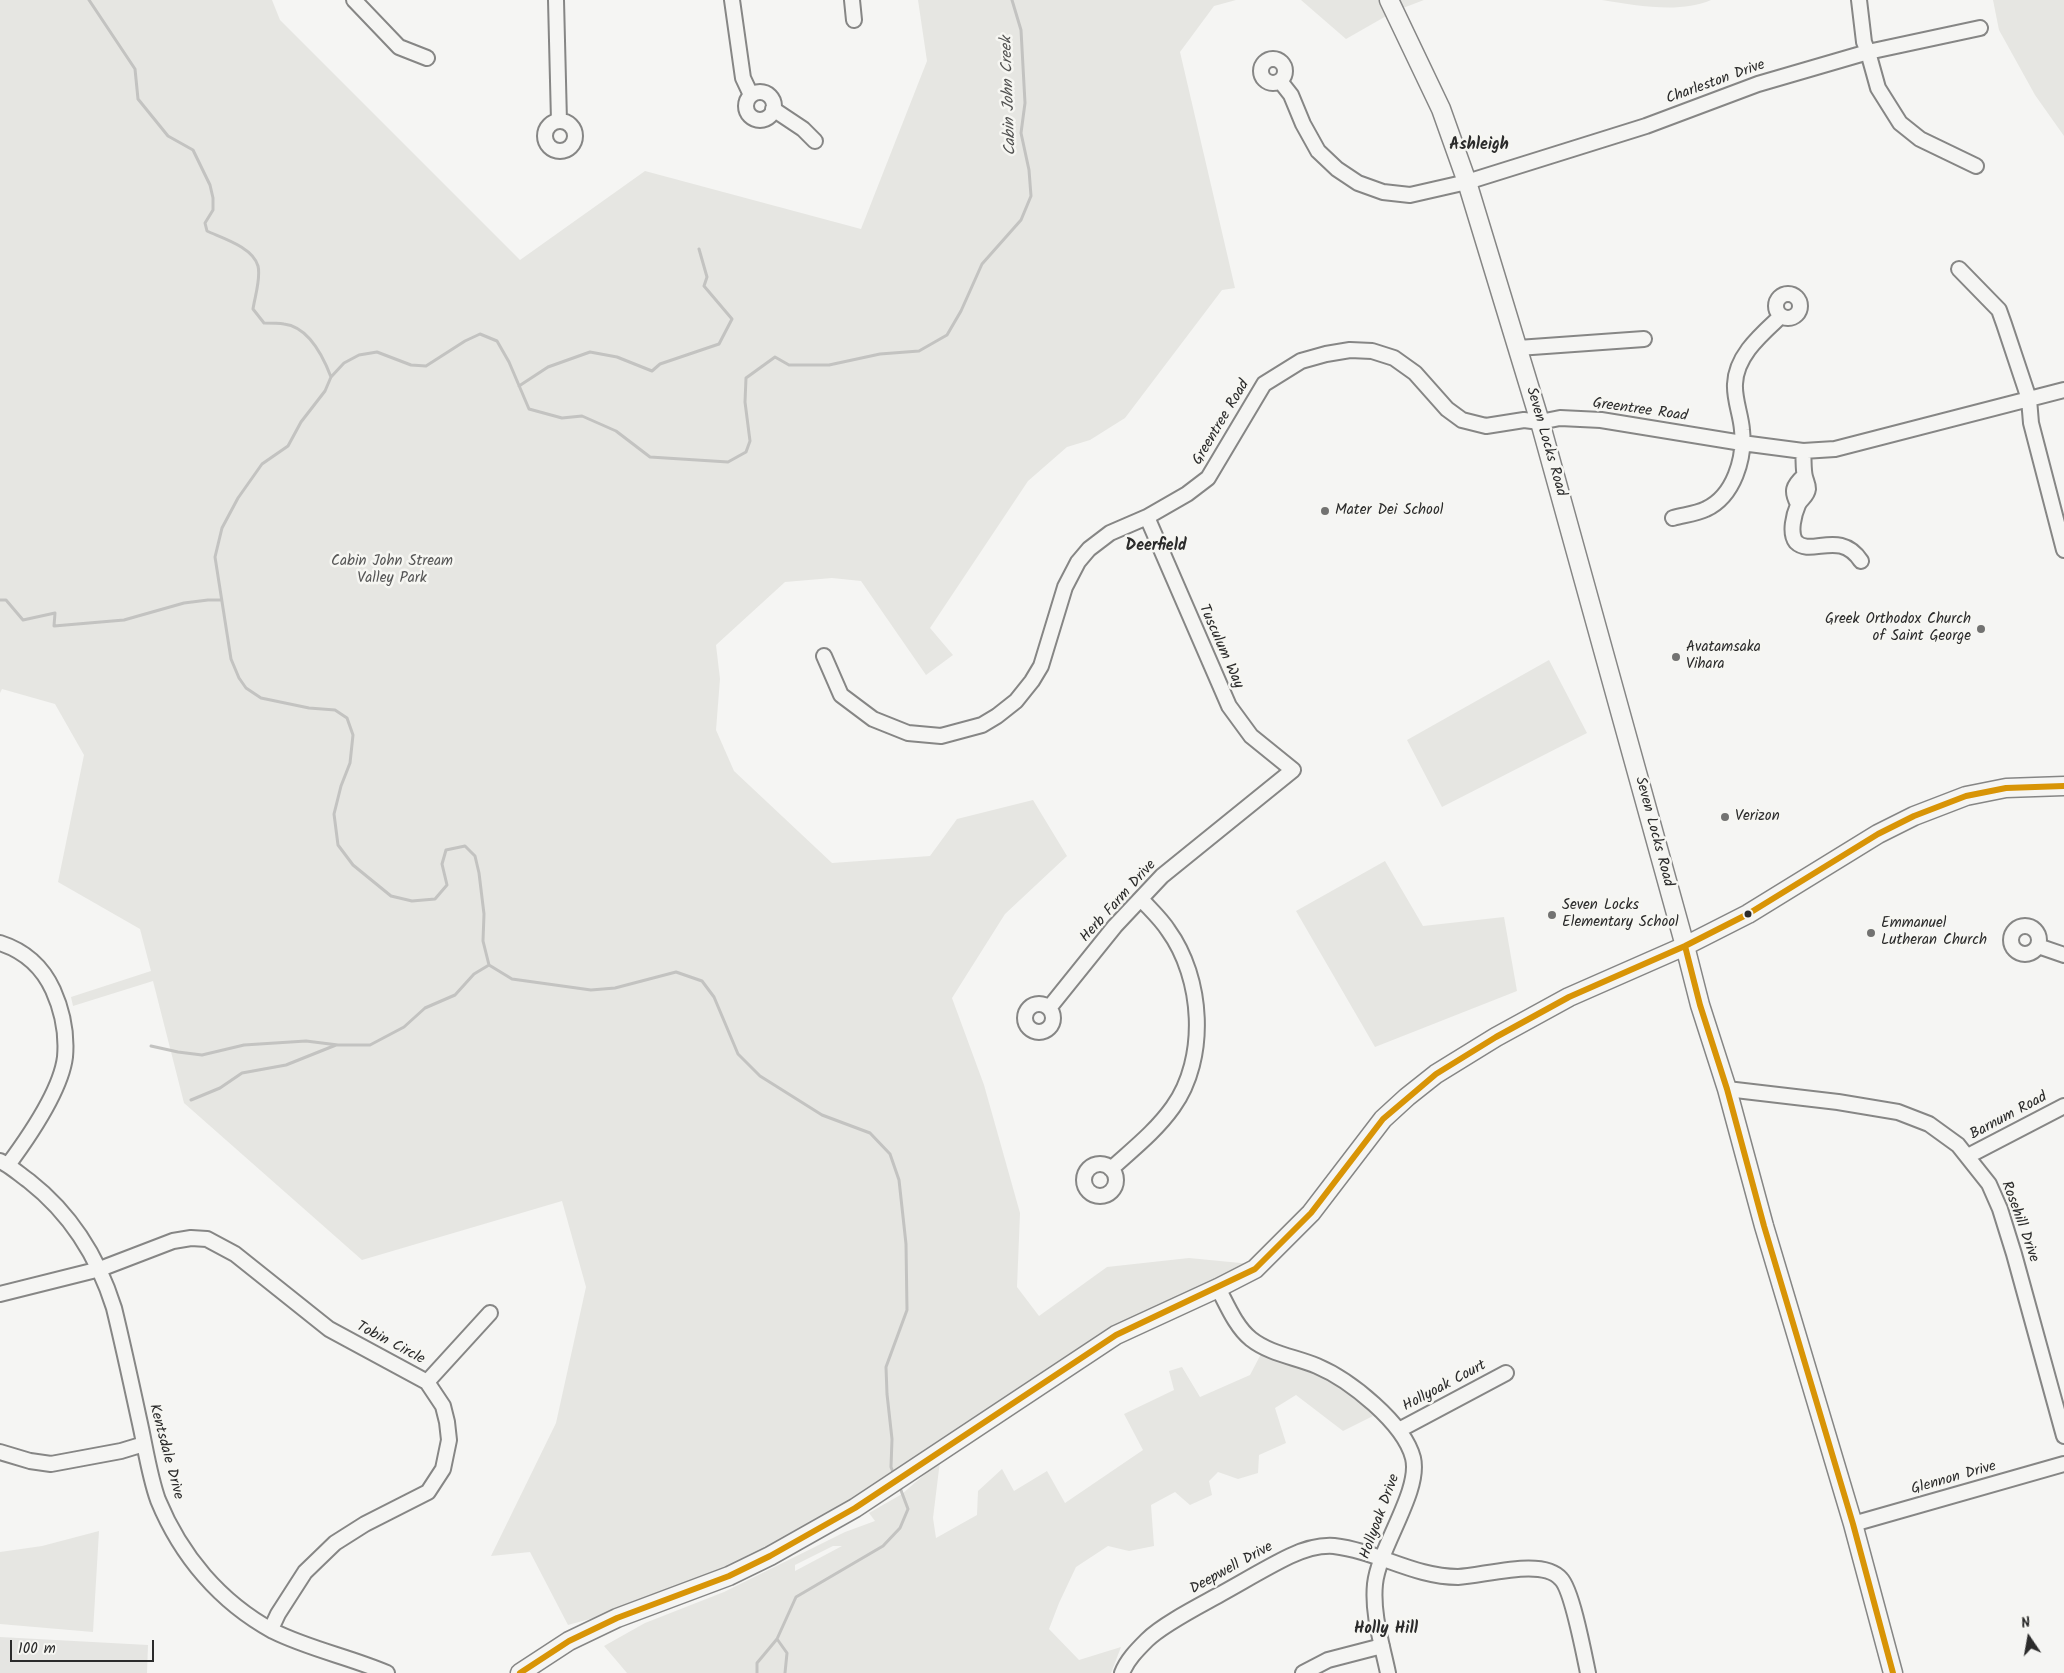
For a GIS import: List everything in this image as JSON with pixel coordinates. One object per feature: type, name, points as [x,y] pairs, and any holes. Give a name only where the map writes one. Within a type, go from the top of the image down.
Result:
[{"type":"main road","name":"Seven Locks Road","points":[[1389,0],[1438,100],[1467,182],[1518,348],[1700,1004],[1727,1089],[1764,1226],[1853,1524],[1893,1673]]},
{"type":"main road","points":[[520,1673],[569,1641],[617,1618],[729,1576],[770,1556],[855,1508],[1116,1335],[1255,1269],[1311,1212],[1384,1119],[1407,1097],[1436,1074],[1496,1037],[1569,997],[1685,946],[1748,914],[1878,834],[1914,816],[1966,796],[2006,788],[2064,786]]},
{"type":"street","points":[[354,0],[399,47],[427,58]]},
{"type":"street","points":[[556,0],[559,121]]},
{"type":"street","points":[[732,0],[743,78],[750,96],[746,107],[752,118],[765,118],[773,109],[772,100],[767,94],[758,92],[750,96]]},
{"type":"street","points":[[852,0],[854,20]]},
{"type":"street","points":[[1859,0],[1864,42],[1878,88],[1900,123],[1920,139],[1976,166]]},
{"type":"street","name":"Charleston Drive","points":[[1280,81],[1291,95],[1303,124],[1318,151],[1337,169],[1358,183],[1383,192],[1410,195],[1467,182],[1646,126],[1758,84],[1868,52],[1980,28]]},
{"type":"street","points":[[773,109],[803,129],[815,141]]},
{"type":"street","points":[[1959,269],[1998,310],[2028,399],[2031,423],[2064,550]]},
{"type":"street","points":[[1673,518],[1706,509],[1719,500],[1734,479],[1740,463],[1742,443],[1742,430],[1734,384],[1738,369],[1750,346],[1781,316]]},
{"type":"street","points":[[1518,348],[1644,339]]},
{"type":"street","name":"Greentree Road","points":[[824,656],[841,695],[873,719],[908,734],[941,736],[982,725],[997,716],[1016,701],[1041,666],[1065,588],[1078,562],[1089,550],[1110,533],[1147,517],[1187,494],[1208,478],[1264,384],[1301,362],[1326,354],[1350,350],[1372,351],[1394,358],[1415,373],[1447,409],[1462,420],[1486,426],[1524,420],[1540,422],[1560,418],[1600,420],[1742,443],[1803,450],[1835,449],[2064,390]]},
{"type":"street","points":[[1803,450],[1804,476],[1807,491],[1806,496],[1798,504],[1792,528],[1793,537],[1796,542],[1808,546],[1844,545],[1856,553],[1861,561]]},
{"type":"street","name":"Tusculum Way","points":[[1147,517],[1229,706],[1250,736],[1293,770]]},
{"type":"street","name":"Herb Farm Drive","points":[[1049,1008],[1116,926],[1162,876],[1293,770]]},
{"type":"street","points":[[1111,1169],[1152,1133],[1174,1106],[1188,1076],[1197,1032],[1196,998],[1187,966],[1169,931],[1141,899]]},
{"type":"street","points":[[0,943],[13,947],[33,960],[45,974],[60,1005],[65,1057],[58,1082],[27,1139],[4,1163]]},
{"type":"street","points":[[2038,946],[2064,955]]},
{"type":"street","name":"Rosehill Drive","points":[[1727,1089],[1838,1102],[1898,1112],[1928,1124],[1958,1145],[1989,1184],[2000,1209],[2064,1436]]},
{"type":"street","name":"Barnum Road","points":[[1968,1156],[2064,1106]]},
{"type":"street","name":"Kentsdale Drive","points":[[4,1163],[41,1190],[67,1216],[83,1239],[106,1281],[114,1308],[158,1499],[176,1536],[202,1576],[240,1609],[271,1630],[287,1638],[364,1663],[387,1673]]},
{"type":"street","name":"Tobin Circle","points":[[0,1294],[100,1269],[173,1241],[191,1238],[208,1239],[235,1254],[330,1329],[427,1382],[443,1406],[447,1422],[449,1440],[443,1469],[428,1492],[365,1524],[335,1543],[305,1572],[278,1614],[271,1630]]},
{"type":"street","name":"Hollyoak Drive","points":[[1218,1288],[1235,1319],[1250,1339],[1264,1348],[1318,1366],[1337,1376],[1370,1401],[1399,1430],[1410,1450],[1413,1460],[1412,1484],[1381,1559],[1375,1582],[1374,1608],[1388,1673]]},
{"type":"street","points":[[427,1382],[490,1314]]},
{"type":"street","name":"Hollyoak Court","points":[[1399,1430],[1506,1373]]},
{"type":"street","points":[[0,1452],[30,1461],[51,1464],[120,1451],[144,1444]]},
{"type":"street","name":"Glennon Drive","points":[[1853,1524],[2064,1464]]},
{"type":"street","name":"Deepwell Drive","points":[[1122,1673],[1126,1664],[1148,1639],[1189,1612],[1291,1556],[1312,1548],[1333,1546],[1357,1551],[1419,1572],[1439,1576],[1460,1577],[1537,1568],[1554,1573],[1562,1579],[1569,1594],[1588,1673]]},
{"type":"street","points":[[1303,1673],[1328,1660],[1382,1646]]},
{"type":"shaded area","points":[[0,1637],[148,1645],[147,1673],[0,1673]]},
{"type":"green space","name":"Cabin John Stream Valley Park","points":[[0,0],[272,0],[280,20],[520,260],[645,171],[861,229],[927,61],[918,0],[1236,0],[1214,6],[1180,52],[1235,288],[1222,290],[1125,418],[1090,440],[1067,447],[1028,481],[930,628],[953,655],[926,675],[861,581],[832,578],[785,582],[716,645],[720,679],[716,730],[734,771],[832,863],[930,856],[957,819],[1033,800],[1067,856],[1005,914],[952,998],[984,1085],[1020,1213],[1017,1287],[1039,1316],[1107,1267],[1189,1258],[1251,1264],[1148,1314],[889,1486],[677,1595],[568,1625],[530,1552],[491,1556],[556,1423],[586,1287],[562,1201],[362,1260],[184,1103],[153,981],[73,1006],[71,997],[151,971],[140,929],[58,882],[84,755],[55,704],[2,689],[0,693]]},
{"type":"green space","points":[[1301,0],[1424,0],[1395,11],[1346,39]]},
{"type":"green space","points":[[1602,0],[1711,0],[1685,7],[1657,7]]},
{"type":"green space","points":[[1993,0],[2064,0],[2064,136],[2035,95],[1999,30]]},
{"type":"green space","points":[[1549,660],[1587,733],[1442,807],[1407,740]]},
{"type":"green space","points":[[1385,861],[1423,926],[1504,917],[1517,991],[1375,1047],[1296,911]]},
{"type":"green space","points":[[1261,1354],[1309,1369],[1351,1393],[1373,1416],[1343,1431],[1296,1395],[1275,1408],[1286,1443],[1259,1455],[1258,1473],[1238,1479],[1218,1472],[1209,1481],[1212,1495],[1190,1505],[1175,1492],[1151,1505],[1154,1546],[1129,1551],[1108,1546],[1076,1567],[1049,1629],[1079,1660],[1121,1647],[1111,1673],[627,1673],[604,1646],[645,1623],[724,1592],[845,1532],[875,1521],[869,1513],[902,1494],[940,1461],[933,1518],[936,1538],[977,1515],[978,1491],[1002,1469],[1014,1491],[1047,1471],[1065,1503],[1143,1450],[1124,1414],[1174,1390],[1169,1371],[1182,1367],[1200,1397],[1250,1375]],"holes":[[[833,1546],[842,1546],[795,1571],[795,1565]]]},
{"type":"green space","points":[[99,1531],[93,1632],[0,1624],[0,1552],[42,1546]]},
{"type":"waterway","points":[[89,0],[135,69],[138,99],[168,136],[193,150],[210,185],[213,198],[213,210],[205,223],[207,231],[244,248],[255,259],[259,276],[253,309],[264,323],[293,326],[308,337],[324,360],[331,377]]},
{"type":"waterway","name":"Cabin John Creek","points":[[894,1475],[891,1467],[892,1439],[886,1367],[907,1310],[906,1244],[899,1180],[890,1154],[870,1133],[822,1115],[760,1076],[738,1054],[714,997],[702,981],[676,972],[615,988],[591,990],[512,979],[489,965],[483,941],[484,914],[479,873],[475,856],[465,846],[446,850],[442,864],[447,885],[435,899],[412,901],[391,896],[353,865],[338,845],[334,814],[341,786],[350,763],[353,735],[347,718],[335,710],[309,708],[261,698],[246,688],[239,678],[231,659],[215,557],[222,528],[238,498],[262,464],[288,446],[301,422],[325,391],[331,377],[344,363],[359,355],[377,352],[411,365],[426,366],[465,341],[480,334],[497,341],[509,362],[529,409],[562,418],[582,416],[616,431],[650,457],[728,462],[746,452],[750,441],[745,402],[746,378],[775,357],[789,365],[829,365],[880,354],[919,351],[947,335],[961,311],[982,264],[1021,220],[1031,196],[1029,170],[1021,133],[1025,103],[1021,30],[1012,0]]},
{"type":"waterway","points":[[519,386],[548,367],[590,352],[617,357],[652,371],[660,364],[719,344],[732,319],[704,286],[707,277],[699,249]]},
{"type":"waterway","points":[[0,600],[6,600],[23,620],[55,613],[54,626],[124,620],[184,603],[221,600]]},
{"type":"waterway","points":[[151,1046],[202,1055],[244,1045],[306,1041],[338,1045],[370,1045],[404,1027],[425,1008],[455,995],[474,974],[489,965]]},
{"type":"waterway","points":[[191,1100],[220,1088],[242,1073],[286,1065],[336,1045]]},
{"type":"waterway","name":"Cabin John Creek","points":[[757,1673],[757,1663],[777,1639],[796,1597],[883,1546],[900,1528],[908,1509],[899,1485]]},
{"type":"waterway","name":"Cabin John Creek","points":[[777,1639],[787,1653],[785,1673]]},
{"type":"transit line","points":[[520,1673],[569,1641],[617,1618],[729,1576],[770,1556],[855,1508],[1116,1335],[1255,1269],[1311,1213],[1383,1119],[1436,1074],[1496,1037],[1569,997],[1685,946],[1748,914],[1878,834],[1914,816],[1966,796],[2006,788],[2064,786]]},
{"type":"transit line","points":[[1685,946],[1700,1005],[1727,1089],[1764,1226],[1853,1524],[1893,1673]]},
{"type":"place","name":"Mater Dei School","points":[[1325,511]]},
{"type":"place","name":"Greek Orthodox Church of Saint George","points":[[1981,629]]},
{"type":"place","name":"Avatamsaka Vihara","points":[[1676,657]]},
{"type":"place","name":"Verizon","points":[[1725,817]]},
{"type":"place","name":"Seven Locks Elementary School","points":[[1552,915]]},
{"type":"place","name":"Emmanuel Lutheran Church","points":[[1871,933]]},
{"type":"district","name":"Ashleigh","points":[[1479,146]]},
{"type":"district","name":"Deerfield","points":[[1156,547]]},
{"type":"district","name":"Holly Hill","points":[[1386,1630]]}]
